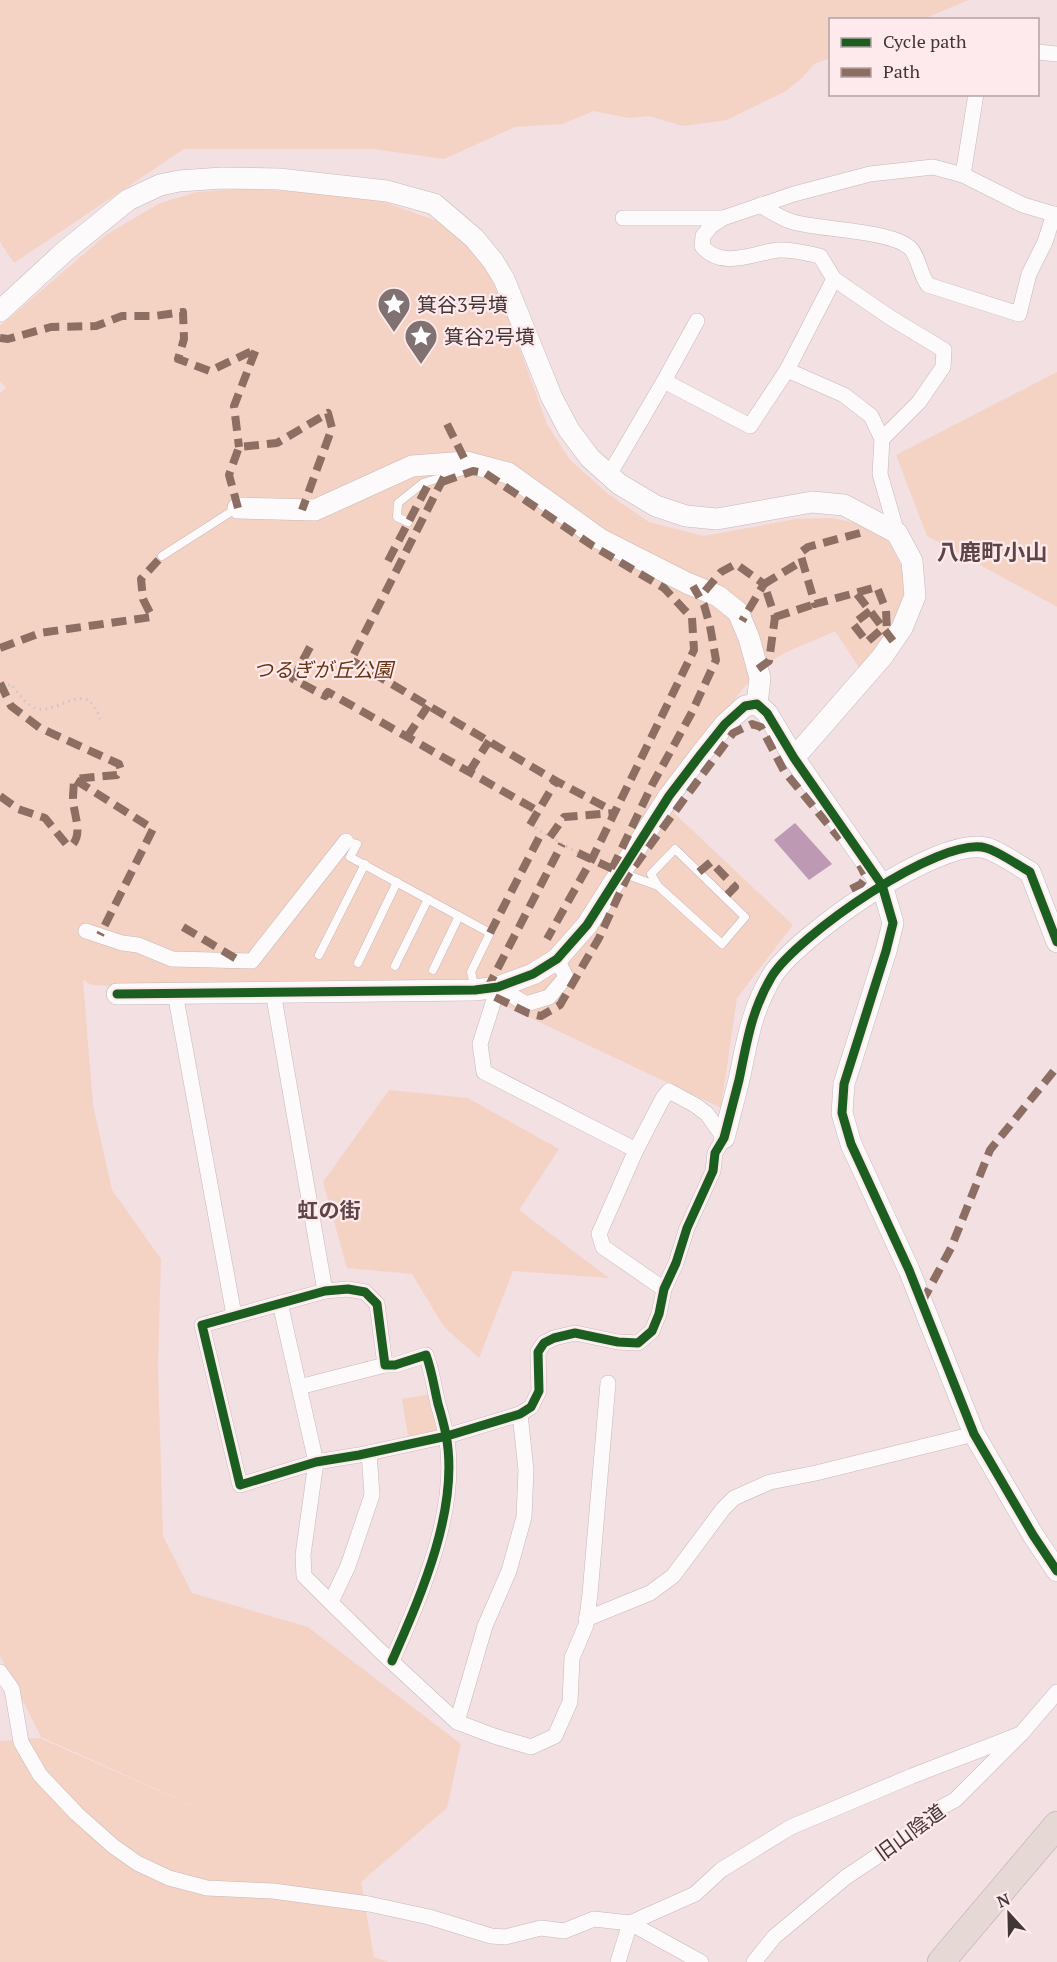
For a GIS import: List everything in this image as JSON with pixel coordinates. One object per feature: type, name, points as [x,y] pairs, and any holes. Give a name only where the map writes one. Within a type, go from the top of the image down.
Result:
[{"type":"highway","points":[[941,1962],[1057,1825]]},
{"type":"street","points":[[1039,52],[1057,54]]},
{"type":"street","points":[[963,175],[976,96]]},
{"type":"street","points":[[760,205],[792,222],[851,231],[900,242],[912,250],[922,277],[928,285],[1019,314],[1029,274],[1056,214],[1023,205],[963,175],[933,167],[870,174],[794,194],[760,205],[723,218],[711,226],[703,236],[702,246],[709,255],[726,260],[780,250],[820,256],[834,279],[891,318],[944,350],[944,368],[919,402],[882,439]]},
{"type":"street","points":[[0,311],[64,252],[128,200],[160,185],[179,181],[222,178],[279,179],[387,191],[434,204],[474,238],[493,261],[504,279],[556,406],[569,430],[590,458],[619,484],[656,506],[686,516],[717,519],[812,502],[844,505],[897,533]]},
{"type":"street","points":[[623,218],[723,218]]},
{"type":"street","points":[[664,381],[750,426],[787,370],[834,279]]},
{"type":"street","points":[[609,474],[697,321]]},
{"type":"street","points":[[787,370],[844,395],[871,416],[882,439],[880,474],[897,533],[912,561],[915,596],[902,628],[882,657],[794,758]]},
{"type":"street","points":[[238,508],[315,510],[412,466],[466,462],[508,473],[600,539],[718,596],[738,612],[749,638],[760,678],[757,704]]},
{"type":"street","points":[[757,704],[767,713],[794,758],[882,885],[893,923],[844,1084],[842,1113],[850,1144],[909,1270],[974,1434],[1033,1535],[1057,1571]]},
{"type":"street","points":[[117,994],[475,990],[498,987],[533,974],[557,959],[587,926],[669,796],[725,724],[745,706],[757,704]]},
{"type":"street","points":[[86,931],[122,943],[138,945],[172,959],[252,961],[346,841]]},
{"type":"street","points":[[385,1365],[377,1304],[365,1292],[348,1289],[325,1291],[202,1325],[240,1485],[316,1462],[447,1436],[520,1414],[531,1407],[539,1391],[538,1352],[544,1343],[575,1333],[618,1342],[638,1343],[652,1331],[659,1314],[664,1289],[676,1263],[687,1228],[713,1172],[715,1154],[724,1138],[750,1024],[772,976],[793,950],[882,885],[944,854],[966,848],[986,848],[1030,872],[1057,942]]},
{"type":"street","points":[[498,987],[480,1044],[484,1072],[636,1150]]},
{"type":"street","points":[[273,992],[325,1291]]},
{"type":"street","points":[[176,993],[234,1315]]},
{"type":"street","points":[[664,1289],[603,1247],[599,1234],[636,1150],[663,1098],[669,1091],[707,1114],[724,1138]]},
{"type":"street","points":[[280,1303],[316,1462],[303,1556],[304,1576],[457,1722],[531,1747],[555,1736],[570,1702],[572,1659],[586,1625],[590,1594],[608,1383]]},
{"type":"street","points":[[299,1387],[385,1365],[395,1365],[426,1355],[432,1370],[447,1436],[449,1478],[444,1522],[413,1614],[392,1661]]},
{"type":"street","points":[[457,1722],[485,1626],[509,1571],[524,1517],[525,1470],[520,1414]]},
{"type":"street","points":[[586,1619],[650,1593],[673,1576],[723,1509],[734,1498],[770,1482],[974,1434]]},
{"type":"street","points":[[331,1602],[348,1566],[372,1496],[369,1453]]},
{"type":"street","points":[[0,1672],[12,1689],[21,1742],[40,1775],[77,1814],[114,1846],[137,1863],[169,1878],[207,1888],[273,1891],[369,1904],[429,1917],[491,1936],[505,1937],[541,1928],[564,1931],[594,1919],[630,1923],[701,1962]]},
{"type":"street","name":"旧山陰道","points":[[754,1962],[774,1937],[838,1883],[888,1849],[942,1807],[955,1800],[1020,1734],[1057,1692]]},
{"type":"street","points":[[618,1962],[630,1923],[695,1894],[721,1870],[791,1827],[1020,1734]]},
{"type":"lane","points":[[408,522],[397,517],[398,503],[423,483],[479,465]]},
{"type":"lane","points":[[162,556],[238,508]]},
{"type":"lane","points":[[346,841],[357,844],[350,856],[490,933],[471,972],[475,990]]},
{"type":"lane","points":[[620,873],[658,886],[722,944],[745,917],[675,849],[651,874],[658,886]]},
{"type":"lane","points":[[320,955],[364,864]]},
{"type":"lane","points":[[358,963],[397,882]]},
{"type":"lane","points":[[395,966],[428,899]]},
{"type":"lane","points":[[433,970],[459,916]]},
{"type":"path","points":[[3,688],[11,684],[24,700],[36,709],[47,708],[73,699],[88,700],[94,703],[100,719]]},
{"type":"path","points":[[530,825],[578,853]]},
{"type":"green space","points":[[0,0],[968,0],[926,18],[829,18],[829,58],[814,64],[786,91],[727,120],[683,126],[649,116],[629,118],[594,111],[563,124],[515,127],[444,159],[373,149],[184,149],[14,263],[0,242]]},
{"type":"green space","name":"つるぎが丘公園","points":[[240,189],[310,192],[379,200],[437,221],[461,239],[483,263],[503,303],[547,424],[570,460],[607,493],[649,522],[704,536],[796,519],[831,518],[866,525],[889,542],[901,565],[906,594],[897,627],[862,672],[835,631],[780,656],[756,674],[741,691],[716,730],[674,813],[793,925],[737,998],[721,1108],[501,1004],[470,997],[92,985],[83,980],[93,1105],[112,1190],[161,1259],[158,1367],[163,1536],[192,1593],[308,1627],[461,1744],[447,1808],[361,1882],[374,1957],[389,1962],[0,1962],[0,1741],[40,1738],[227,1821],[41,1737],[0,1656],[0,393],[6,388],[0,381],[0,326],[106,235],[160,203],[197,192]]},
{"type":"green space","points":[[1057,372],[1057,607],[927,536],[896,455]]},
{"type":"green space","points":[[389,1090],[468,1098],[559,1149],[519,1210],[609,1278],[513,1271],[479,1358],[444,1327],[412,1274],[347,1268],[323,1182]]},
{"type":"green space","points":[[432,1394],[438,1431],[408,1436],[402,1399]]},
{"type":"shaded area","points":[[795,823],[832,864],[809,880],[774,840]]},
{"type":"marked path","points":[[0,338],[8,339],[51,327],[96,326],[122,316],[155,316],[183,312],[184,339],[178,359],[210,371],[256,349],[234,406],[239,447]]},
{"type":"marked path","points":[[238,508],[229,475],[239,447],[277,443],[328,413],[332,428],[302,510]]},
{"type":"marked path","points":[[447,424],[466,462]]},
{"type":"marked path","points":[[442,482],[473,471],[485,473],[593,546],[664,588],[692,618],[694,650],[592,859],[547,939]]},
{"type":"marked path","points":[[444,477],[351,660],[556,781],[615,812]]},
{"type":"marked path","points":[[388,561],[430,481]]},
{"type":"marked path","points":[[860,533],[808,547],[800,553],[815,604],[877,587],[886,610],[887,632]]},
{"type":"marked path","points":[[0,648],[40,633],[152,617],[143,599],[141,579],[162,556]]},
{"type":"marked path","points":[[758,669],[769,661],[775,617],[764,584],[802,561]]},
{"type":"marked path","points":[[705,591],[721,572],[736,564],[764,584],[742,621]]},
{"type":"marked path","points":[[612,869],[716,660],[704,605],[693,586]]},
{"type":"marked path","points":[[857,594],[893,641]]},
{"type":"marked path","points":[[775,617],[815,604]]},
{"type":"marked path","points":[[870,611],[853,624],[867,642],[883,628]]},
{"type":"marked path","points":[[310,647],[293,679],[325,696],[328,692],[538,811]]},
{"type":"marked path","points":[[0,683],[11,706],[40,728],[119,764],[121,770],[117,775],[74,779],[153,829],[100,935]]},
{"type":"marked path","points":[[407,737],[428,706]]},
{"type":"marked path","points":[[495,997],[528,1013],[541,1016],[560,1005],[599,938],[628,875],[733,733],[752,724],[761,727],[784,771],[840,839]]},
{"type":"marked path","points":[[469,772],[489,741]]},
{"type":"marked path","points":[[0,796],[18,809],[45,818],[67,845],[73,844],[77,834],[73,798],[74,779]]},
{"type":"marked path","points":[[530,825],[556,781]]},
{"type":"marked path","points":[[550,837],[564,817],[614,813]]},
{"type":"marked path","points":[[490,933],[542,832]]},
{"type":"marked path","points":[[487,989],[562,844]]},
{"type":"marked path","points":[[578,853],[619,872]]},
{"type":"marked path","points":[[699,872],[711,862],[735,887],[725,897]]},
{"type":"marked path","points":[[851,889],[861,884],[866,877],[860,865]]},
{"type":"marked path","points":[[183,927],[240,961]]},
{"type":"marked path","points":[[922,1302],[951,1248],[990,1150],[1057,1067]]},
{"type":"cycle path","points":[[117,994],[475,990],[498,987],[533,974],[557,959],[587,925],[669,796],[725,724],[745,706],[757,704],[767,713],[794,758],[882,885],[893,923],[844,1084],[842,1113],[851,1144],[909,1270],[974,1434],[1033,1535],[1057,1571]]},
{"type":"cycle path","points":[[392,1661],[426,1580],[443,1521],[448,1492],[449,1463],[446,1435],[426,1355],[395,1365],[385,1365],[377,1304],[365,1292],[348,1289],[325,1291],[202,1325],[240,1485],[316,1462],[359,1455],[447,1436],[520,1414],[531,1407],[539,1391],[538,1352],[544,1343],[575,1333],[618,1342],[638,1343],[652,1331],[659,1314],[664,1289],[676,1263],[687,1228],[713,1171],[715,1153],[724,1138],[759,1002],[772,976],[786,959],[809,938],[871,892],[904,873],[937,857],[965,848],[986,848],[1030,872],[1057,942]]},
{"type":"place","name":"箕谷3号墳","points":[[394,333]]},
{"type":"place","name":"箕谷2号墳","points":[[421,365]]},
{"type":"district","name":"八鹿町小山","points":[[992,551]]},
{"type":"district","name":"虹の街","points":[[329,1210]]}]
